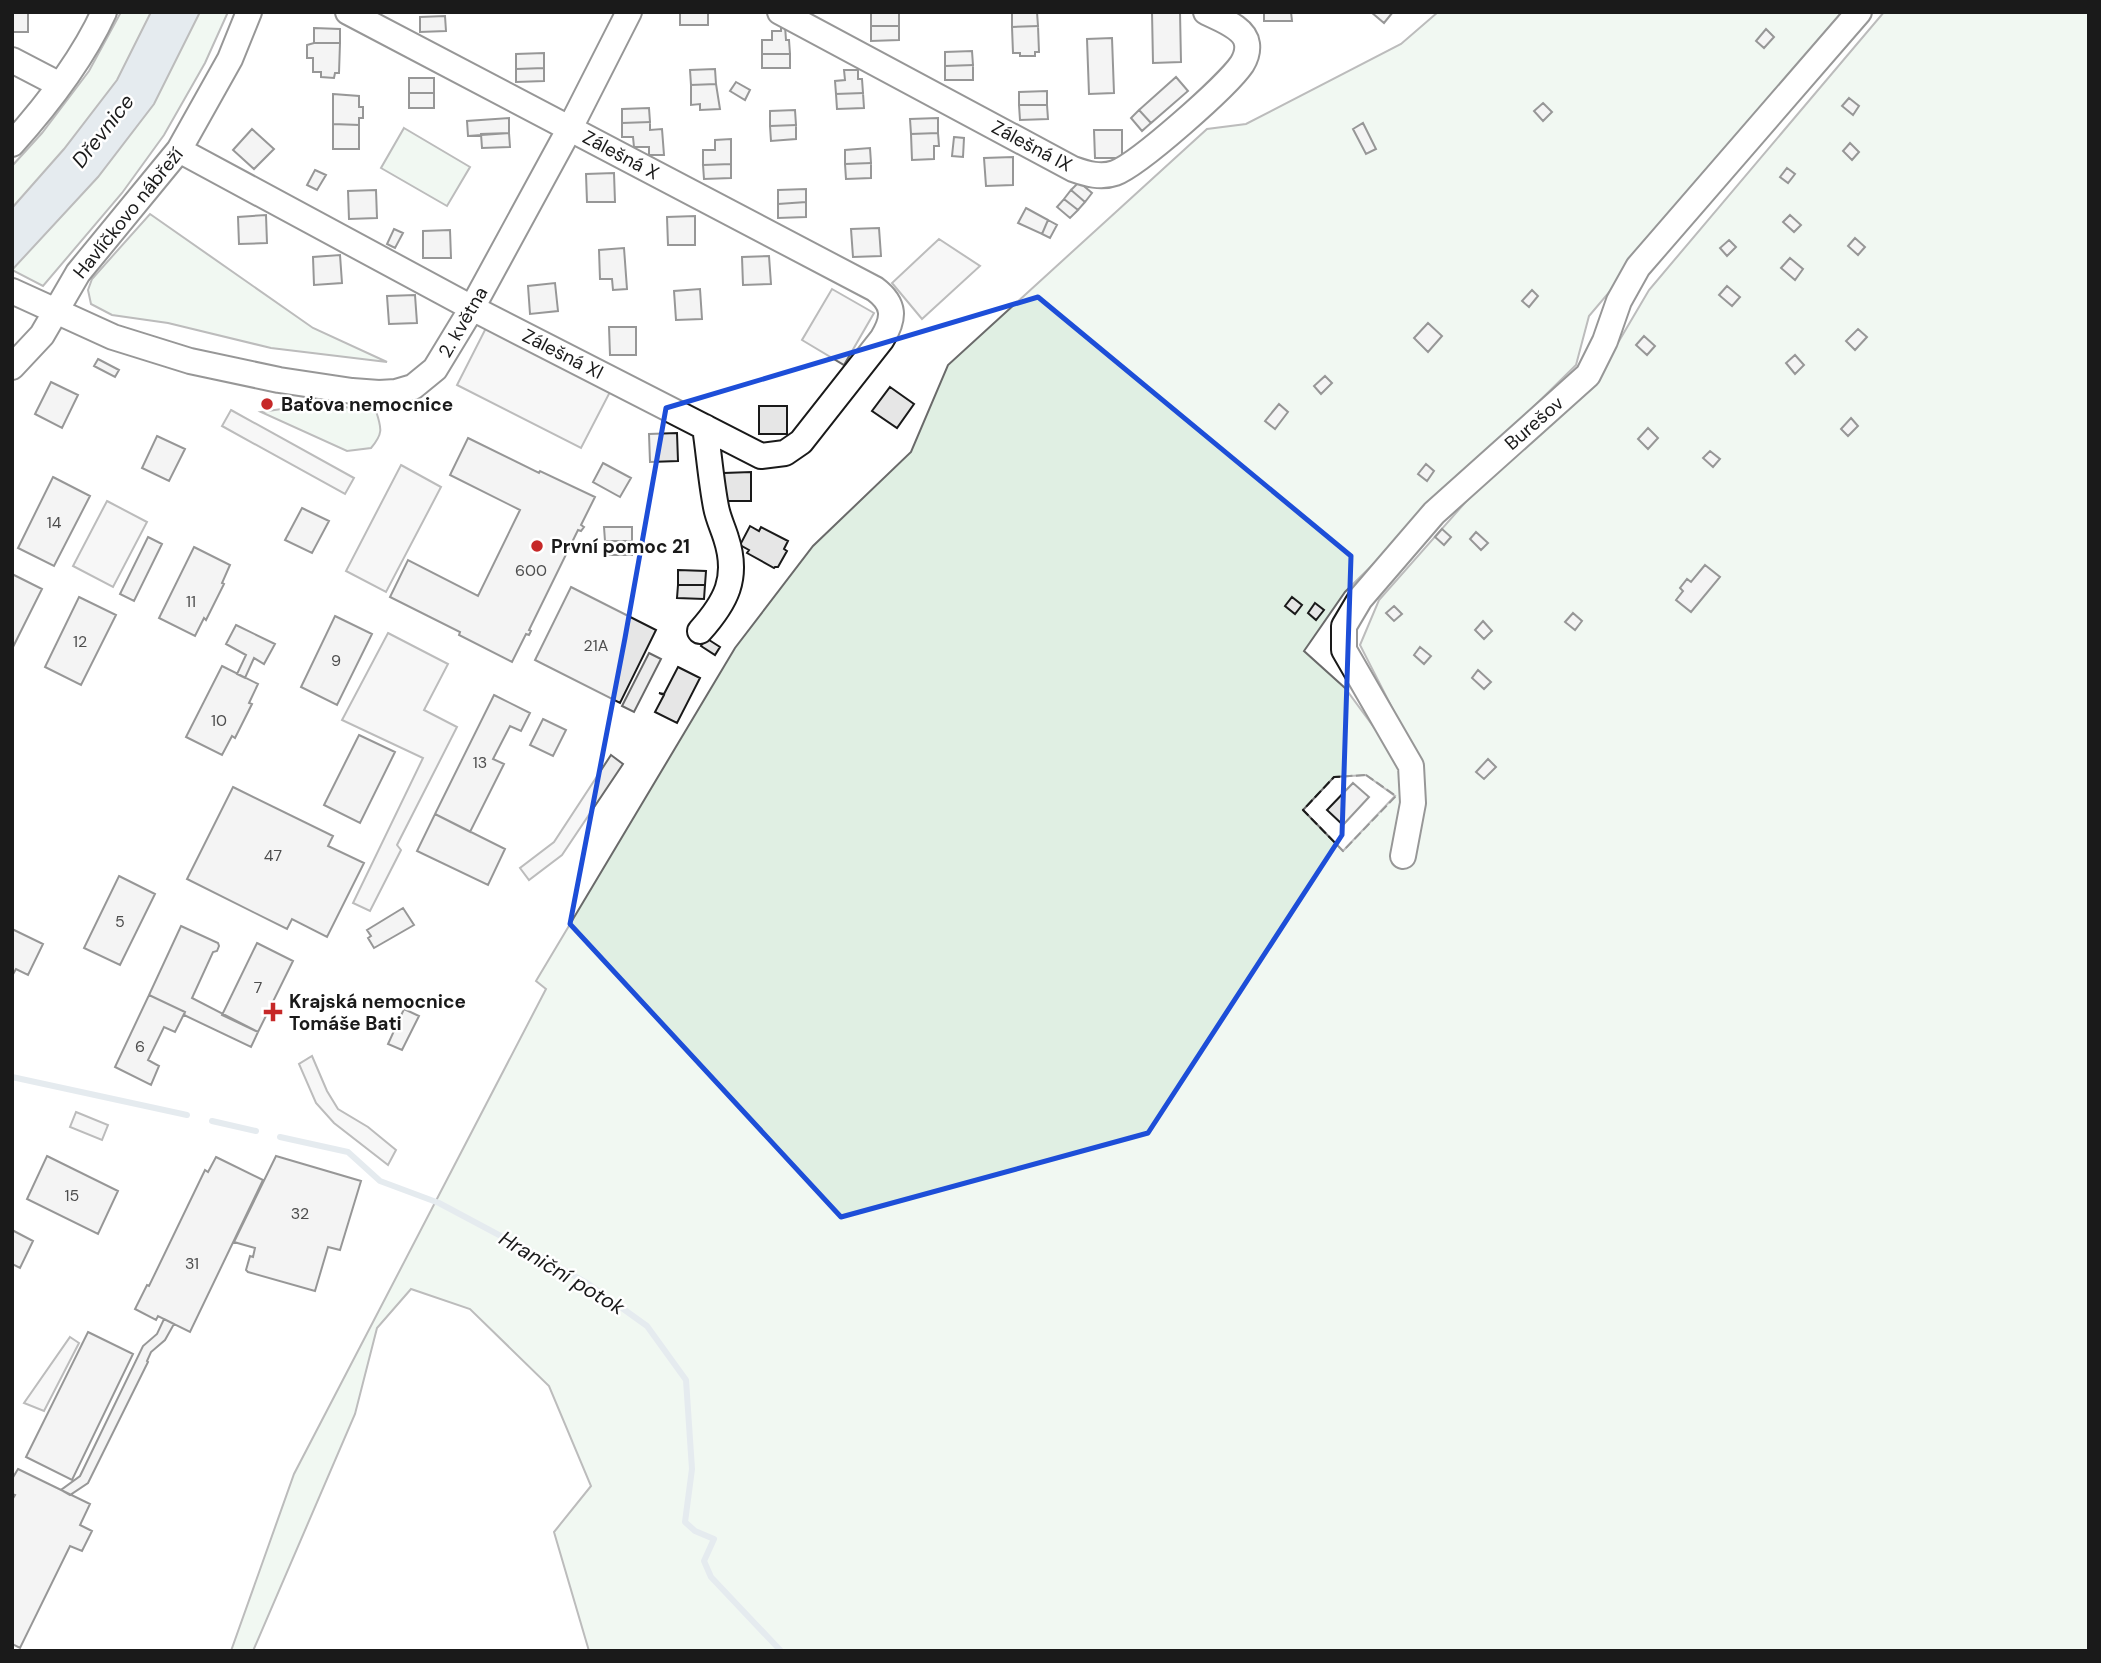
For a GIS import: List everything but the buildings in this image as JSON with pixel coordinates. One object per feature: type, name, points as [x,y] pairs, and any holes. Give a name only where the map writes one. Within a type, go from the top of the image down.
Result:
[{"type":"street","points":[[12,144],[60,85],[104,12]]},
{"type":"street","name":"Havlíčkovo nábřeží","points":[[12,367],[36,343],[34,302],[78,273],[179,150],[230,59],[249,12]]},
{"type":"street","name":"Zálešná X","points":[[348,12],[875,289],[890,305]]},
{"type":"street","name":"2. května","points":[[34,302],[113,337],[190,361],[279,380],[379,393],[404,390],[418,384],[443,358],[472,307],[570,128],[629,12]]},
{"type":"street","name":"Zálešná IX","points":[[780,12],[1073,169],[1098,175],[1115,173],[1129,165],[1220,89],[1243,62],[1247,54],[1245,38],[1233,27],[1206,12]]},
{"type":"street","name":"Burešov","points":[[1403,856],[1413,803],[1411,766],[1343,650],[1344,626],[1360,599],[1434,513],[1588,375],[1605,341],[1619,301],[1639,267],[1859,12]]},
{"type":"street","points":[[12,60],[60,85]]},
{"type":"street","name":"Zálešná XI","points":[[179,150],[472,307],[761,456],[785,453],[801,442],[883,339],[889,324],[890,305]]},
{"type":"street","points":[[700,631],[725,598],[732,566],[716,507],[705,427]]},
{"type":"highlighted area","points":[[1038,297],[1351,556],[1342,835],[1148,1133],[841,1217],[570,924],[666,408]]},
{"type":"green space","points":[[121,12],[228,12],[205,63],[164,135],[122,193],[43,286],[12,270],[12,166],[42,133],[89,71]]},
{"type":"green space","points":[[1438,12],[1846,12],[1589,316],[1576,365],[1345,592],[1304,651],[1345,688],[1379,734],[1409,741],[1360,645],[1379,600],[1478,488],[1596,380],[1649,290],[1884,12],[2089,12],[2089,1651],[589,1651],[554,1532],[591,1486],[549,1386],[470,1309],[411,1289],[377,1328],[355,1414],[253,1651],[231,1651],[294,1474],[546,989],[536,981],[735,648],[813,546],[911,452],[948,365],[1207,129],[1246,124],[1401,44]],"holes":[[[1366,775],[1395,796],[1343,851],[1303,810],[1334,777]]]},
{"type":"green space","points":[[404,128],[470,167],[447,206],[381,168]]},
{"type":"green space","points":[[150,214],[313,328],[387,362],[271,348],[168,323],[112,315],[91,304],[88,290],[92,279]]},
{"type":"green space","points":[[309,405],[376,411],[380,427],[378,439],[371,448],[347,451],[261,412]]},
{"type":"shaded area","points":[[939,239],[980,266],[922,319],[892,283]]},
{"type":"shaded area","points":[[832,289],[874,313],[844,365],[802,340]]},
{"type":"shaded area","points":[[487,326],[611,390],[581,448],[457,385]]},
{"type":"shaded area","points":[[231,410],[354,478],[345,494],[222,426]]},
{"type":"shaded area","points":[[401,465],[441,487],[386,592],[346,571]]},
{"type":"shaded area","points":[[107,501],[147,522],[113,587],[73,566]]},
{"type":"shaded area","points":[[388,633],[448,664],[424,710],[457,727],[397,845],[401,850],[370,911],[353,903],[423,758],[342,720]]},
{"type":"shaded area","points":[[649,653],[661,659],[634,712],[622,706]]},
{"type":"shaded area","points":[[611,755],[623,764],[562,855],[529,880],[520,868],[554,842]]},
{"type":"shaded area","points":[[312,1056],[338,1109],[368,1127],[396,1150],[388,1165],[334,1123],[316,1103],[299,1064]]},
{"type":"shaded area","points":[[76,1112],[108,1125],[102,1140],[70,1127]]},
{"type":"shaded area","points":[[70,1337],[79,1343],[44,1411],[24,1403]]},
{"type":"water","name":"Dřevnice","points":[[151,12],[200,12],[154,104],[98,177],[12,270],[12,208],[64,149],[117,80]]},
{"type":"waterway","name":"Hraniční potok","points":[[12,1077],[187,1115]]},
{"type":"waterway","name":"Hraniční potok","points":[[212,1121],[256,1131]]},
{"type":"waterway","name":"Hraniční potok","points":[[280,1137],[348,1152],[380,1181],[439,1203],[544,1259],[587,1283],[647,1326],[686,1380],[692,1469],[685,1522],[695,1531],[714,1539],[704,1561],[711,1577],[781,1651]]},
{"type":"fence","points":[[1366,775],[1396,796],[1343,851],[1303,810],[1334,777],[1366,775]]},
{"type":"place","name":"Baťova nemocnice","points":[[267,404]]},
{"type":"place","name":"První pomoc 21","points":[[537,546]]},
{"type":"place","name":"Krajská nemocnice Tomáše Bati","points":[[273,1012]]}]
